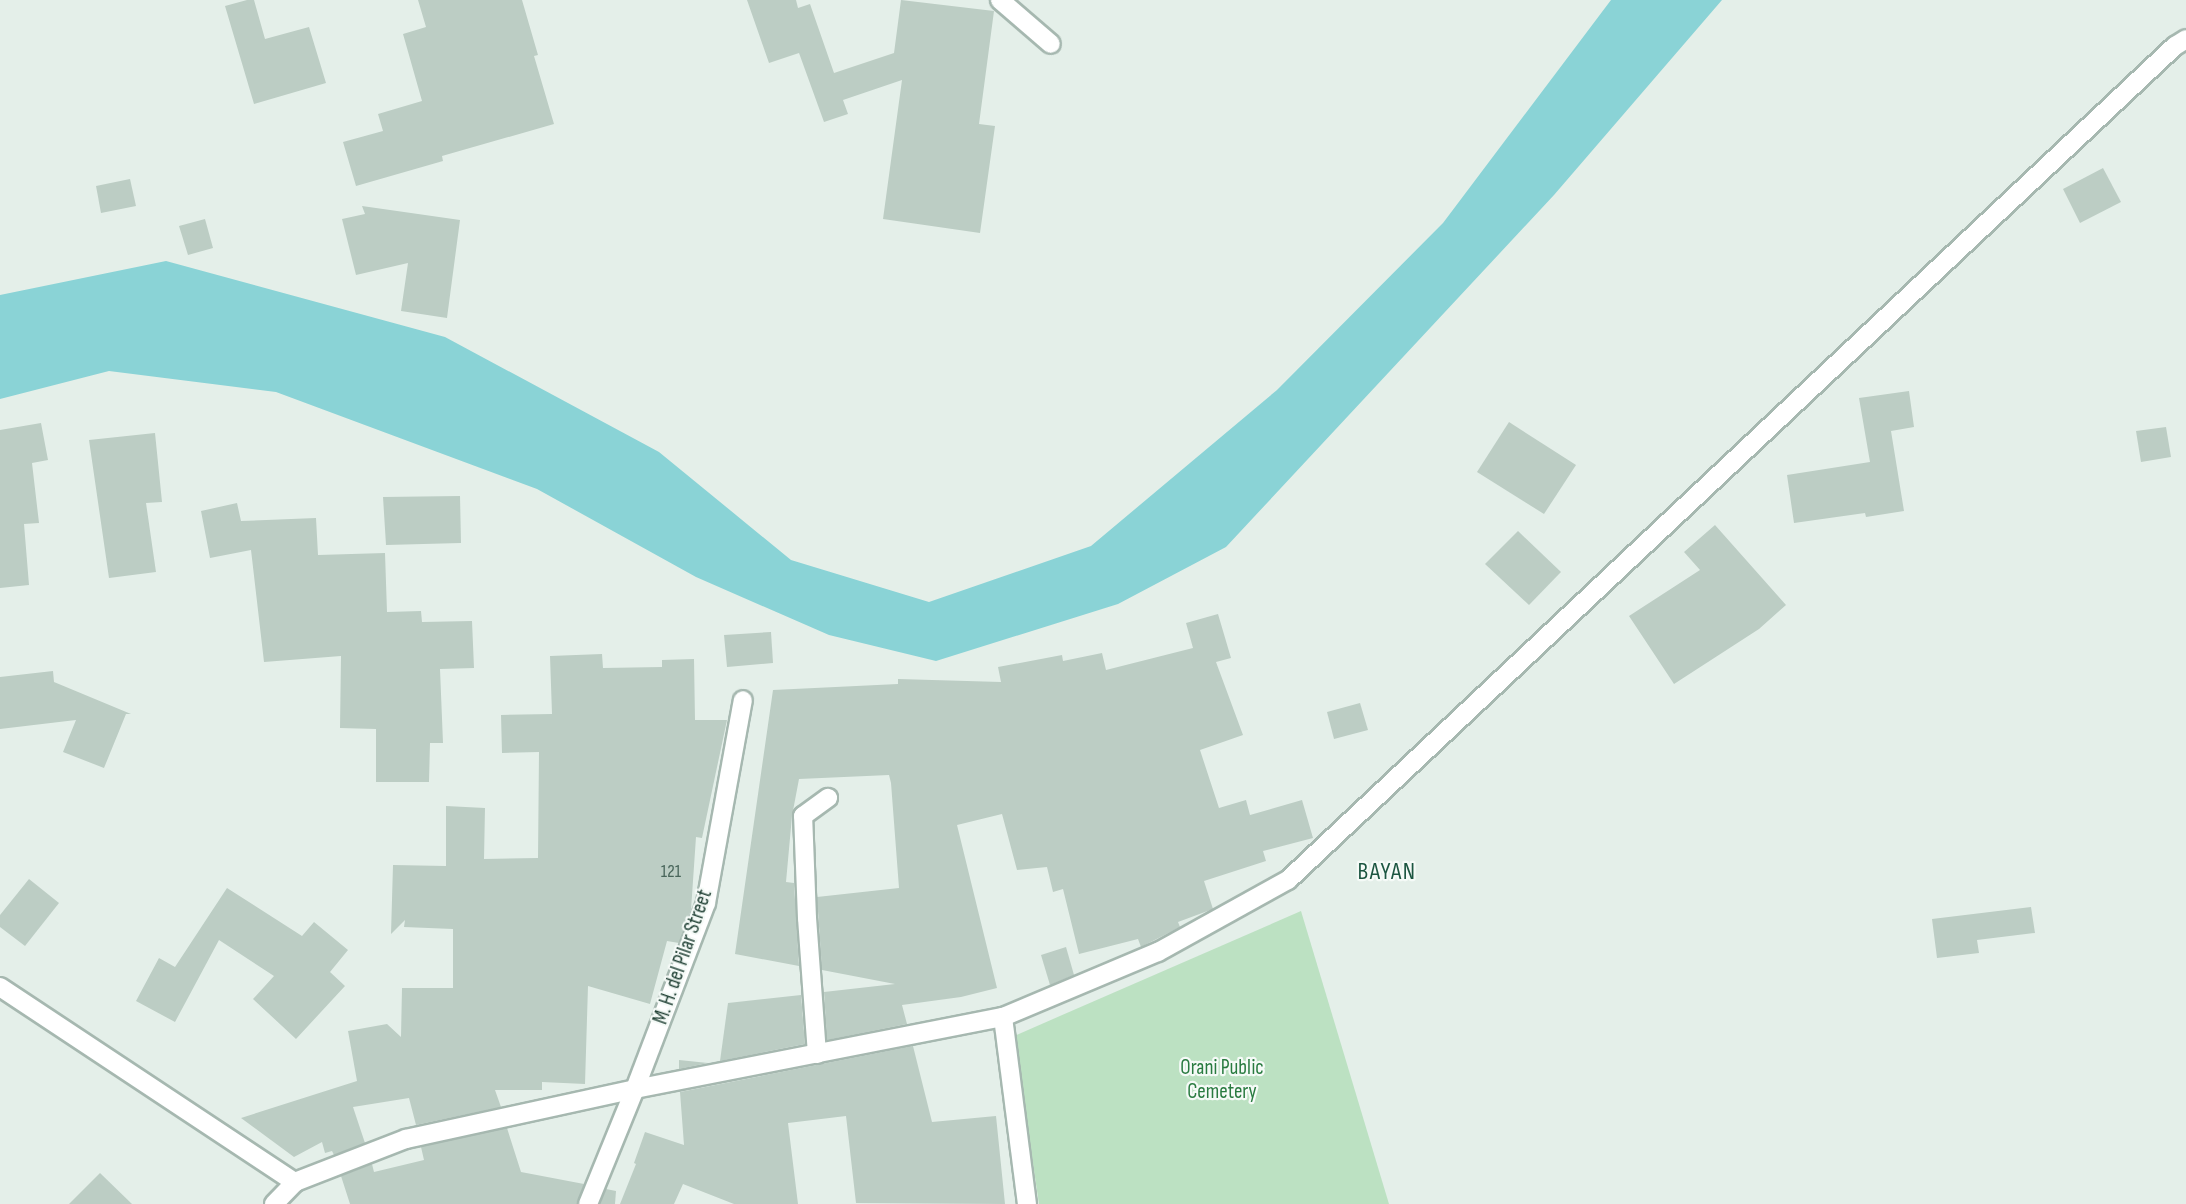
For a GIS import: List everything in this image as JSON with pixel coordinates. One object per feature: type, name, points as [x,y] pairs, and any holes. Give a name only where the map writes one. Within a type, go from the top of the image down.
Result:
[{"type":"street","points":[[1000,0],[1051,45]]},
{"type":"street","points":[[274,1204],[296,1182],[406,1139],[634,1089],[1003,1017],[1158,952],[1288,880],[2175,46],[2186,39]]},
{"type":"street","name":"M. H. del Pilar Street","points":[[588,1204],[706,903],[743,700]]},
{"type":"street","points":[[817,1054],[807,918],[803,816],[828,798]]},
{"type":"street","points":[[0,987],[296,1182]]},
{"type":"street","points":[[1003,1017],[1027,1204]]},
{"type":"green space","name":"Orani Public Cemetery","points":[[1301,911],[1389,1204],[1039,1204],[1014,1036]]},
{"type":"water","points":[[1611,0],[1722,0],[1554,195],[1226,547],[1118,604],[936,661],[829,635],[696,577],[537,489],[276,392],[109,371],[0,399],[0,295],[166,261],[445,337],[659,452],[791,560],[929,602],[1091,546],[1277,390],[1443,223]]},
{"type":"building","points":[[254,0],[265,39],[309,27],[326,83],[254,104],[225,6]]},
{"type":"building","points":[[418,0],[522,0],[538,55],[534,56],[554,124],[442,156],[443,161],[356,186],[343,142],[383,131],[378,114],[422,101],[403,34],[426,27]]},
{"type":"building","points":[[747,0],[796,0],[798,8],[810,4],[834,73],[894,53],[901,0],[994,11],[979,124],[995,126],[980,233],[883,219],[902,80],[843,100],[848,114],[824,122],[799,53],[769,63]]},
{"type":"building","points":[[2103,168],[2121,202],[2080,223],[2063,189]]},
{"type":"building","points":[[130,179],[136,206],[101,213],[96,186]]},
{"type":"building","points":[[362,206],[460,220],[447,318],[401,311],[408,263],[356,275],[342,219],[365,214]]},
{"type":"building","points":[[205,219],[213,248],[188,255],[179,226]]},
{"type":"building","points":[[1909,391],[1914,427],[1891,431],[1904,511],[1866,517],[1865,513],[1794,523],[1787,475],[1870,462],[1859,398]]},
{"type":"building","points":[[1509,422],[1576,465],[1544,514],[1477,472]]},
{"type":"building","points":[[41,423],[48,460],[32,463],[39,523],[24,524],[29,585],[0,588],[0,430]]},
{"type":"building","points":[[2166,427],[2171,457],[2141,462],[2136,431]]},
{"type":"building","points":[[155,433],[162,502],[146,503],[156,572],[109,578],[89,440]]},
{"type":"building","points":[[460,496],[461,543],[386,545],[383,497]]},
{"type":"building","points":[[237,503],[241,521],[316,518],[318,555],[385,553],[387,612],[421,611],[422,622],[472,621],[474,668],[440,669],[443,743],[430,743],[429,782],[376,782],[376,729],[340,728],[341,656],[264,662],[251,550],[210,558],[201,511]]},
{"type":"building","points":[[1715,525],[1786,605],[1759,629],[1674,684],[1629,616],[1700,570],[1684,552]]},
{"type":"building","points":[[1518,531],[1561,572],[1529,605],[1485,564]]},
{"type":"building","points":[[1218,614],[1231,658],[1216,662],[1243,735],[1200,750],[1219,808],[1246,800],[1250,815],[1302,800],[1313,838],[1263,851],[1266,861],[1204,881],[1213,909],[1178,922],[1180,927],[1141,947],[1138,939],[1079,954],[1063,889],[1053,892],[1047,867],[1017,870],[1002,814],[957,825],[997,988],[961,997],[902,1005],[907,1024],[827,1040],[824,992],[895,984],[822,970],[817,897],[899,888],[891,783],[889,775],[799,779],[792,816],[786,882],[794,883],[799,966],[735,954],[773,690],[898,684],[898,679],[1001,682],[998,667],[1062,655],[1063,661],[1102,653],[1106,670],[1193,648],[1186,623]]},
{"type":"building","points":[[771,632],[773,663],[727,667],[724,635]]},
{"type":"building","points":[[602,654],[603,668],[662,667],[662,660],[694,659],[695,720],[727,720],[702,838],[696,837],[691,910],[679,943],[667,941],[650,1004],[588,986],[585,1084],[542,1082],[542,1090],[495,1090],[501,1107],[416,1125],[409,1098],[353,1107],[365,1143],[334,1155],[332,1151],[325,1153],[322,1142],[294,1157],[241,1118],[357,1081],[348,1031],[387,1024],[401,1037],[402,988],[453,988],[453,929],[404,927],[405,920],[391,934],[393,865],[446,866],[446,806],[485,808],[484,859],[538,858],[539,752],[502,753],[501,715],[552,714],[550,656]]},
{"type":"building","points":[[53,671],[54,682],[131,714],[126,714],[104,768],[63,752],[76,720],[0,729],[0,677]]},
{"type":"building","points":[[1360,703],[1368,730],[1334,739],[1327,712]]},
{"type":"building","points":[[29,879],[59,903],[25,946],[0,927],[0,915]]},
{"type":"building","points":[[227,888],[302,936],[314,922],[348,950],[330,972],[345,986],[296,1039],[253,999],[274,976],[219,940],[175,1022],[136,1001],[159,958],[175,967]]},
{"type":"building","points":[[2031,907],[2035,933],[1977,940],[1979,953],[1937,958],[1932,919]]},
{"type":"building","points":[[1066,947],[1074,975],[1050,985],[1041,955]]},
{"type":"building","points":[[801,995],[805,1044],[720,1061],[728,1003]]},
{"type":"building","points":[[913,1046],[932,1122],[996,1116],[1005,1204],[856,1203],[846,1116],[788,1123],[798,1204],[734,1204],[683,1184],[674,1204],[620,1204],[636,1164],[634,1163],[645,1132],[684,1145],[680,1092]]},
{"type":"building","points":[[679,1060],[708,1063],[679,1069]]},
{"type":"building","points":[[507,1128],[521,1172],[584,1184],[577,1204],[350,1204],[341,1176],[372,1164],[374,1172],[424,1160],[421,1147]]},
{"type":"building","points":[[100,1173],[132,1204],[69,1204]]},
{"type":"building","points":[[606,1189],[616,1191],[615,1204],[600,1204]]},
{"type":"district","name":"BAYAN","points":[[1387,872]]}]
